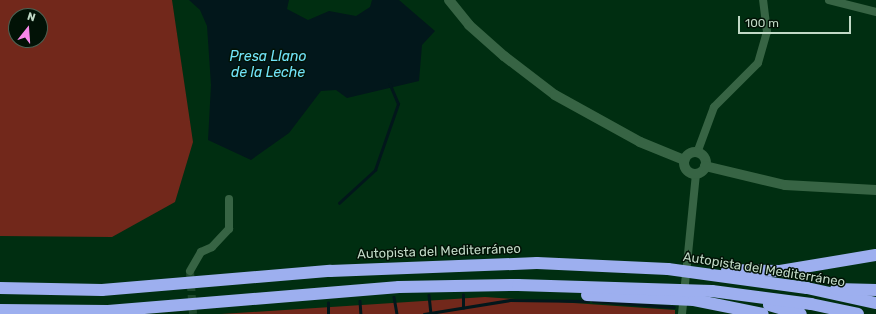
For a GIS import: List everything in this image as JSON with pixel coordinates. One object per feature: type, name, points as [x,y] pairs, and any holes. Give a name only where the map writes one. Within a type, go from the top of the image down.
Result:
[{"type":"highway","points":[[668,269],[780,271],[876,255]]},
{"type":"highway","name":"Autopista del Mediterráneo","points":[[0,288],[17,290],[117,289],[464,263],[668,269],[807,288],[876,303]]},
{"type":"highway","points":[[518,285],[585,295],[694,300],[763,314]]},
{"type":"highway","name":"Autopista del Mediterráneo","points":[[0,310],[143,310],[399,288],[518,285],[712,291],[833,308],[858,314]]},
{"type":"highway","points":[[807,288],[876,290]]},
{"type":"highway","points":[[661,289],[763,304],[801,314]]},
{"type":"highway","points":[[833,308],[845,314]]},
{"type":"street","points":[[449,0],[469,25],[504,56],[555,95],[640,142],[684,160]]},
{"type":"street","points":[[697,152],[714,107],[758,63],[767,32],[763,0]]},
{"type":"street","points":[[828,0],[876,12]]},
{"type":"street","points":[[696,174],[685,168],[684,160],[689,154],[697,152]]},
{"type":"street","points":[[697,152],[704,158],[705,166]]},
{"type":"street","points":[[682,314],[696,174],[705,166]]},
{"type":"street","points":[[705,166],[785,185],[876,190]]},
{"type":"street","points":[[190,271],[201,252],[212,247],[229,229],[229,199]]},
{"type":"shaded area","points":[[0,0],[172,0],[193,142],[175,202],[112,237],[0,236]]},
{"type":"shaded area","points":[[485,297],[675,310],[675,314],[221,314]]},
{"type":"water","name":"Presa Llano de la Leche","points":[[189,0],[289,0],[287,9],[308,20],[329,11],[356,16],[370,7],[372,0],[399,0],[435,31],[422,45],[419,81],[347,98],[336,90],[321,91],[289,133],[251,160],[208,140],[211,85],[207,26],[200,10]]},
{"type":"waterway","points":[[339,203],[375,170],[398,104],[390,85]]},
{"type":"waterway","points":[[429,295],[431,313]]},
{"type":"waterway","points":[[463,295],[463,308]]},
{"type":"waterway","points":[[394,297],[397,314]]},
{"type":"waterway","points":[[424,314],[510,300],[588,301]]},
{"type":"waterway","points":[[360,301],[361,314]]},
{"type":"waterway","points":[[593,301],[674,307]]},
{"type":"waterway","points":[[328,303],[328,314]]},
{"type":"tunnel","points":[[190,271],[193,314]]}]
